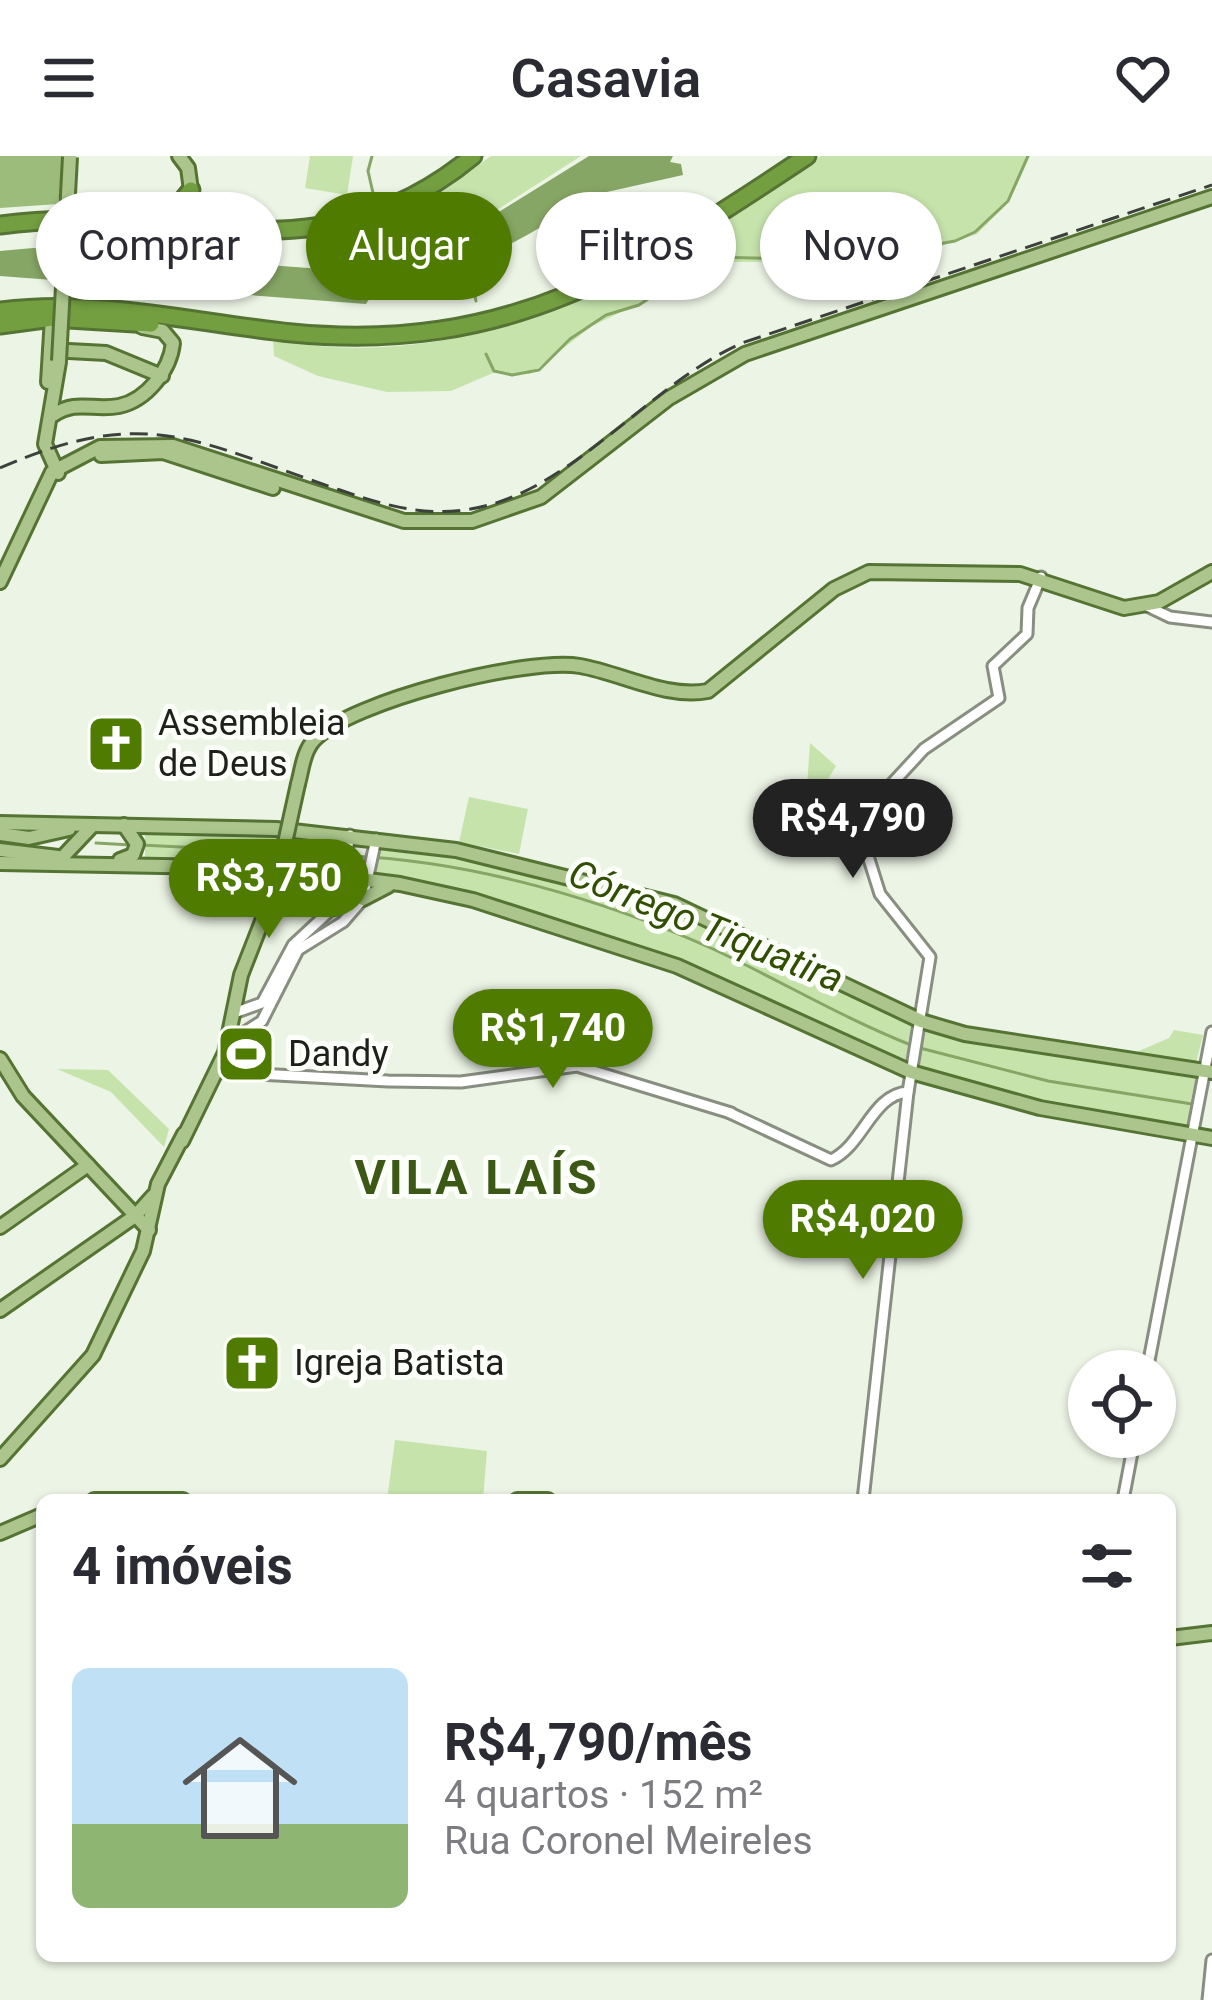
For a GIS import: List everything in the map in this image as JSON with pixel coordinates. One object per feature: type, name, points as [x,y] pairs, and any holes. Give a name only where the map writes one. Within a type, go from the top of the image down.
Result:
[{"type":"highway","points":[[282,232],[319,229],[392,205],[435,185],[473,156]]},
{"type":"highway","points":[[0,310],[348,336],[479,325],[540,308],[674,245],[807,156]]},
{"type":"highway","points":[[0,225],[36,223]]},
{"type":"highway","points":[[0,326],[55,312],[130,323],[243,327]]},
{"type":"main road","points":[[70,156],[53,450],[63,457],[117,443],[157,447],[404,521],[472,521],[542,497],[670,398],[745,354],[1212,200]]},
{"type":"main road","points":[[178,156],[188,168],[190,192]]},
{"type":"main road","points":[[53,470],[46,429],[57,362],[55,312]]},
{"type":"main road","points":[[53,415],[69,405],[125,404],[162,376],[171,360],[170,337],[130,323]]},
{"type":"main road","points":[[57,362],[106,353],[162,376]]},
{"type":"main road","points":[[57,362],[67,396],[89,404]]},
{"type":"main road","points":[[53,470],[104,454],[157,447]]},
{"type":"main road","points":[[0,582],[53,470],[76,456]]},
{"type":"main road","points":[[0,1310],[135,1216],[158,1184],[178,1135],[229,1042],[241,975],[275,888],[298,784],[317,737],[365,709],[492,675],[572,666],[697,693],[716,687],[853,577],[875,572],[1041,577],[1118,607],[1153,604],[1212,572]]},
{"type":"main road","points":[[0,824],[351,834],[476,855],[674,904],[921,1021],[1016,1044],[1208,1071]]},
{"type":"main road","points":[[88,826],[29,838],[0,836],[2,857],[343,874],[510,908],[626,947],[911,1072],[1040,1108],[1212,1138]]},
{"type":"main road","points":[[60,860],[88,826]]},
{"type":"main road","points":[[113,862],[136,844],[124,826]]},
{"type":"main road","points":[[316,873],[332,884],[334,908]]},
{"type":"main road","points":[[363,899],[379,887],[400,884]]},
{"type":"main road","points":[[0,1059],[14,1084],[149,1230]]},
{"type":"main road","points":[[0,1227],[88,1165]]},
{"type":"main road","points":[[121,1200],[137,1202],[158,1184]]},
{"type":"main road","points":[[0,1459],[85,1368],[149,1230],[158,1184]]},
{"type":"main road","points":[[0,1533],[36,1518]]},
{"type":"main road","points":[[1176,1637],[1212,1633]]},
{"type":"street","points":[[863,1494],[908,1092],[930,957],[880,894],[862,837],[863,815],[872,800],[942,734],[999,698],[992,666],[1027,634],[1028,608],[1041,577]]},
{"type":"street","points":[[1153,604],[1180,618],[1212,622]]},
{"type":"street","points":[[254,1010],[293,945],[334,908],[351,834]]},
{"type":"street","points":[[229,1042],[262,1022],[298,950],[343,922],[363,899],[376,840]]},
{"type":"street","points":[[234,1013],[254,1010]]},
{"type":"street","points":[[254,1010],[262,1022]]},
{"type":"street","points":[[1151,1350],[1212,1032]]},
{"type":"street","points":[[222,1060],[258,1074],[388,1081],[460,1082],[577,1066],[723,1110],[826,1159],[844,1153],[886,1100],[908,1092]]},
{"type":"street","points":[[1125,1494],[1131,1458]]},
{"type":"street","points":[[1208,2000],[1212,1960]]},
{"type":"shaded area","points":[[0,156],[64,156],[60,192],[36,192],[36,206],[0,208]]},
{"type":"shaded area","points":[[310,156],[353,156],[347,192],[305,188]]},
{"type":"shaded area","points":[[491,156],[581,156],[512,200],[512,192],[443,191]]},
{"type":"shaded area","points":[[589,156],[673,156],[670,162],[681,164],[683,175],[607,192],[536,192],[536,230],[512,243],[512,204]]},
{"type":"shaded area","points":[[821,156],[1030,156],[1009,202],[977,234],[942,246],[942,192],[767,192]]},
{"type":"shaded area","points":[[758,198],[760,262],[736,262],[736,212]]},
{"type":"shaded area","points":[[33,248],[36,279],[0,276],[0,251]]},
{"type":"shaded area","points":[[282,266],[306,268],[306,299],[282,298]]},
{"type":"shaded area","points":[[314,300],[369,300],[366,304]]},
{"type":"shaded area","points":[[575,300],[646,300],[592,326],[530,374],[493,373],[451,391],[387,392],[318,376],[274,356],[273,340],[351,348],[425,343],[496,328]]},
{"type":"shaded area","points":[[810,743],[836,766],[822,789],[806,801]]},
{"type":"shaded area","points":[[469,797],[528,809],[519,854],[459,842]]},
{"type":"shaded area","points":[[145,830],[343,839],[337,871],[145,858]]},
{"type":"shaded area","points":[[382,841],[678,910],[915,1023],[905,1063],[619,940],[520,907],[375,877]]},
{"type":"shaded area","points":[[925,1027],[1008,1048],[1197,1073],[1187,1128],[1009,1095],[916,1067]]},
{"type":"shaded area","points":[[1174,1030],[1203,1035],[1196,1063],[1132,1054],[1169,1038]]},
{"type":"shaded area","points":[[57,1069],[108,1070],[169,1129],[164,1147],[111,1092]]},
{"type":"shaded area","points":[[395,1440],[487,1451],[483,1494],[388,1494]]},
{"type":"waterway","points":[[372,156],[368,171],[373,192]]},
{"type":"waterway","points":[[486,354],[494,371],[512,375],[539,370],[570,339],[606,315],[639,305],[711,257],[849,260],[955,241],[975,232],[1008,201],[1028,156]]},
{"type":"waterway","name":"Córrego Tiquatira","points":[[96,843],[131,845]]},
{"type":"waterway","name":"Córrego Tiquatira","points":[[141,845],[281,852]]},
{"type":"waterway","name":"Córrego Tiquatira","points":[[290,853],[341,855]]},
{"type":"waterway","name":"Córrego Tiquatira","points":[[350,856],[489,874],[627,914],[713,949],[911,1045]]},
{"type":"waterway","name":"Córrego Tiquatira","points":[[920,1048],[1048,1081],[1192,1104]]},
{"type":"railway","points":[[0,468],[95,437],[172,437],[386,504],[416,510],[464,510],[502,501],[573,463],[672,385],[742,343],[1212,185]]},
{"type":"place","name":"Assembleia de Deus","points":[[116,744]]},
{"type":"place","name":"Dandy","points":[[246,1054]]},
{"type":"place","name":"Igreja Batista","points":[[252,1363]]},
{"type":"district","name":"VILA LAÍS","points":[[477,1177]]}]
